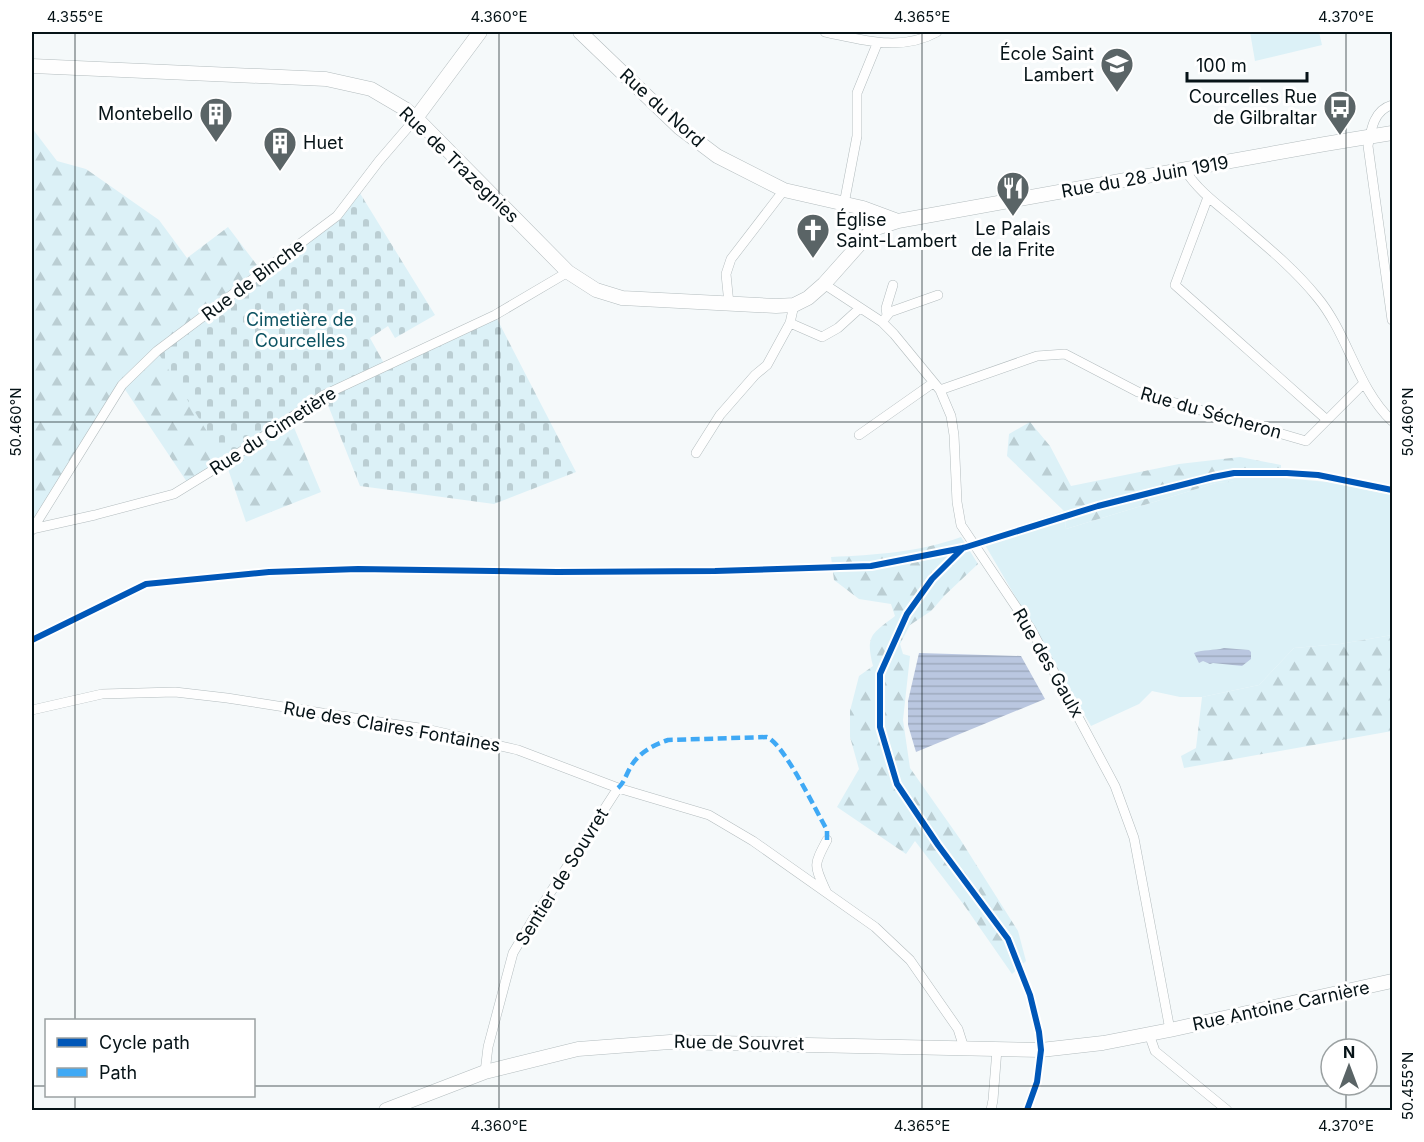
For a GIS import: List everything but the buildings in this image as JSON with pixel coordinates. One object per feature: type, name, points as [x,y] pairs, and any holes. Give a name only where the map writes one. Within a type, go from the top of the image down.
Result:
[{"type":"main road","name":"Rue de Binche","points":[[416,118],[480,32]]},
{"type":"main road","name":"Rue du Nord","points":[[580,32],[697,142],[717,156],[784,190],[863,208],[898,221]]},
{"type":"main road","name":"Rue de Trazegnies","points":[[32,66],[326,79],[371,89],[416,118],[568,272],[596,290],[622,298],[794,305]]},
{"type":"main road","name":"Rue du 28 Juin 1919","points":[[794,305],[808,298],[824,284],[873,229],[898,221],[1392,133]]},
{"type":"main road","name":"Rue Antoine Carnière","points":[[1170,1030],[1392,981]]},
{"type":"main road","name":"Rue de Souvret","points":[[386,1110],[485,1071],[578,1049],[670,1042],[1041,1050],[1102,1043],[1170,1030]]},
{"type":"street","points":[[825,32],[877,44],[900,44],[937,32]]},
{"type":"street","points":[[844,204],[857,136],[857,93],[877,44]]},
{"type":"street","points":[[1392,105],[1377,114],[1368,146],[1392,320]]},
{"type":"street","name":"Rue de Binche","points":[[32,530],[109,405],[133,373],[157,351],[337,216],[379,160],[416,118]]},
{"type":"street","points":[[1185,170],[1190,179],[1208,197],[1302,280],[1319,298],[1338,330],[1364,383],[1392,422]]},
{"type":"street","points":[[729,304],[726,274],[731,259],[784,190]]},
{"type":"street","points":[[1208,197],[1175,285],[1327,420]]},
{"type":"street","name":"Rue du Cimetière","points":[[32,530],[174,494],[226,462],[324,395],[495,315],[568,272]]},
{"type":"street","name":"Rue des Gaulx","points":[[824,284],[860,308],[885,318],[894,334],[937,386],[951,416],[957,502],[961,525],[1031,629],[1115,786],[1134,838],[1170,1030]]},
{"type":"street","points":[[885,318],[893,285]]},
{"type":"street","points":[[885,318],[890,312],[938,295]]},
{"type":"street","points":[[696,453],[720,415],[755,375],[767,365],[790,323],[794,305]]},
{"type":"street","points":[[790,323],[822,337],[838,328],[860,308]]},
{"type":"street","name":"Rue du Sécheron","points":[[937,386],[1037,356],[1065,354],[1138,393],[1306,441],[1364,383]]},
{"type":"street","points":[[859,435],[937,386]]},
{"type":"street","name":"Rue des Claires Fontaines","points":[[32,710],[102,694],[175,692],[227,698],[426,729],[519,750],[618,789],[709,815],[753,842],[875,927],[910,960],[958,1029],[964,1048]]},
{"type":"street","name":"Sentier de Souvret","points":[[485,1071],[488,1047],[513,954],[618,789]]},
{"type":"street","points":[[827,894],[815,869],[828,840]]},
{"type":"street","points":[[1149,1035],[1155,1051],[1227,1110]]},
{"type":"street","points":[[991,1110],[997,1049]]},
{"type":"green space","points":[[1250,32],[1319,32],[1322,45],[1255,61]]},
{"type":"green space","points":[[32,128],[57,161],[86,169],[159,220],[187,258],[228,227],[263,273],[290,418],[321,492],[246,522],[226,463],[189,485],[122,385],[32,530]]},
{"type":"green space","name":"Cimetière de Courcelles","points":[[358,190],[435,315],[395,338],[388,326],[370,338],[385,365],[495,315],[576,472],[494,504],[360,486],[324,395],[226,462],[157,351],[337,216]]},
{"type":"green space","points":[[1030,422],[1050,446],[1071,486],[1179,464],[1240,457],[1281,465],[1281,478],[1216,483],[1066,529],[1064,511],[1007,456],[1009,434]]},
{"type":"green space","points":[[1272,477],[1328,482],[1392,495],[1392,635],[1340,644],[1294,648],[1259,685],[1202,697],[1180,697],[1152,691],[1139,704],[1091,726],[981,538],[1064,511],[1066,529],[1216,483]]},
{"type":"green space","points":[[961,537],[978,564],[931,611],[910,625],[900,644],[903,654],[910,656],[903,720],[910,768],[960,839],[1018,931],[1026,961],[1012,974],[964,905],[915,841],[906,854],[837,807],[859,769],[850,737],[850,711],[859,676],[873,666],[870,648],[872,636],[895,616],[891,604],[859,599],[834,580],[831,557],[913,549]]},
{"type":"green space","points":[[1392,635],[1392,731],[1184,768],[1181,756],[1196,748],[1202,697],[1259,685],[1294,648],[1340,644]]},
{"type":"water","points":[[1224,648],[1249,650],[1251,659],[1242,666],[1210,664],[1203,661],[1199,663],[1194,653],[1201,651]]},
{"type":"water","points":[[919,653],[1021,656],[1045,699],[916,752],[908,725],[908,701]]},
{"type":"marked path","points":[[618,788],[637,758],[651,747],[668,740],[767,737],[782,752],[799,779],[827,830],[827,840]]},
{"type":"cycle path","points":[[32,640],[146,584],[269,572],[358,569],[557,572],[715,571],[871,566],[963,548],[1098,506],[1234,473],[1318,475],[1392,490]]},
{"type":"cycle path","points":[[963,548],[932,579],[907,614],[880,674],[880,727],[897,784],[938,845],[1008,939],[1030,995],[1041,1050],[1037,1082],[1027,1110]]},
{"type":"place","name":"École Saint Lambert","points":[[1117,93]]},
{"type":"place","name":"Courcelles Rue de Gilbraltar","points":[[1340,136]]},
{"type":"place","name":"Montebello","points":[[216,143]]},
{"type":"place","name":"Huet","points":[[280,172]]},
{"type":"place","name":"Le Palais de la Frite","points":[[1013,217]]},
{"type":"place","name":"Église Saint-Lambert","points":[[813,259]]}]
